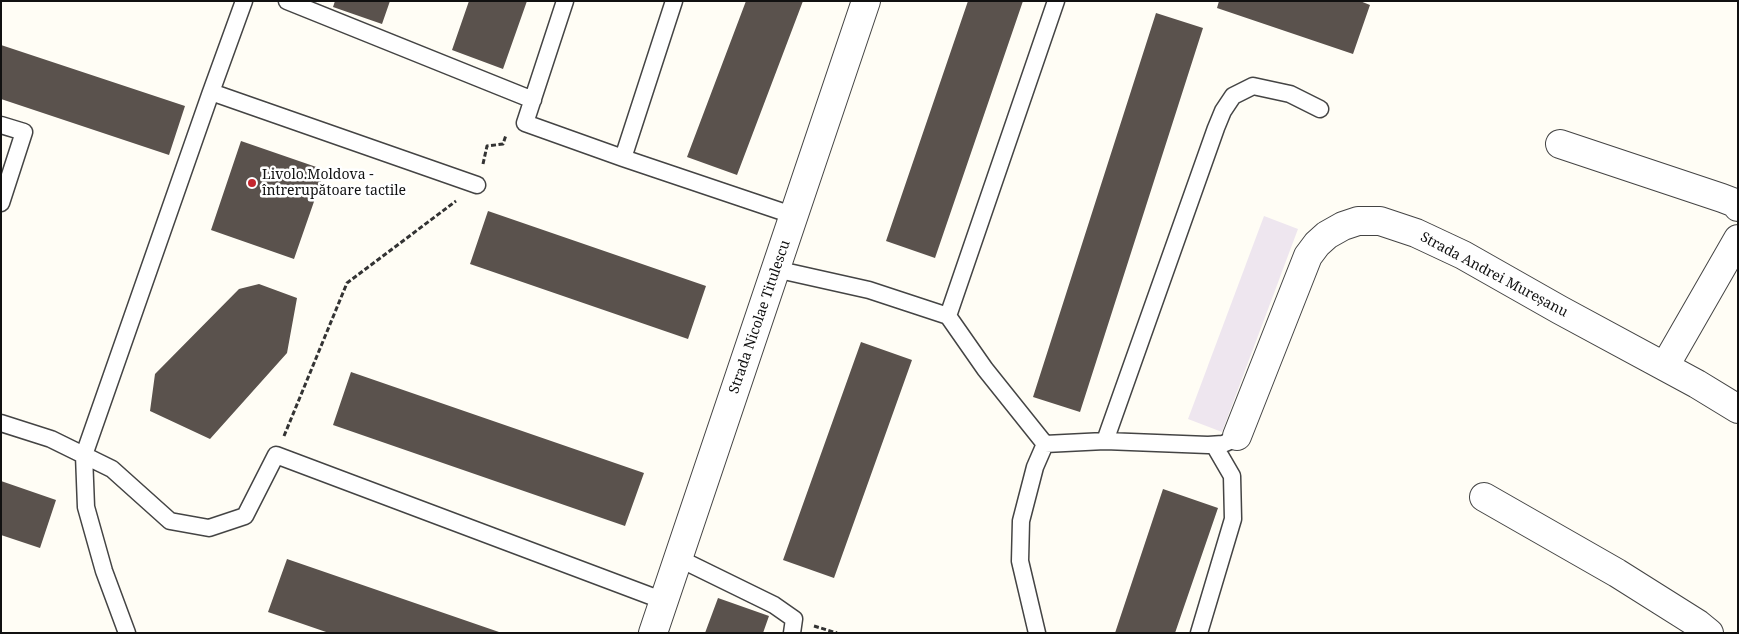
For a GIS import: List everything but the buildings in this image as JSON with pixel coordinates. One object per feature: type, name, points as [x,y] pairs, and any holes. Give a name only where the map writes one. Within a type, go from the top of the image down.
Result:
[{"type":"street","name":"Strada Nicolae Titulescu","points":[[653,633],[866,1]]},
{"type":"street","points":[[1560,144],[1722,198],[1735,203],[1738,207]]},
{"type":"street","name":"Strada Andrei Mureșanu","points":[[1226,440],[1308,256],[1327,235],[1343,226],[1358,221],[1380,221],[1407,230],[1464,255],[1560,310],[1665,366],[1738,409]]},
{"type":"street","points":[[1665,366],[1738,239]]},
{"type":"street","points":[[1484,497],[1617,573],[1698,624],[1709,633]]},
{"type":"lane","points":[[128,633],[104,570],[86,507],[84,455],[210,92],[244,1]]},
{"type":"lane","points":[[287,1],[313,6],[531,105]]},
{"type":"lane","points":[[565,1],[525,123],[622,158],[795,216]]},
{"type":"lane","points":[[622,158],[674,1]]},
{"type":"lane","points":[[948,316],[1056,1]]},
{"type":"lane","points":[[1105,442],[1223,111],[1233,96],[1254,86],[1290,94],[1320,109]]},
{"type":"lane","points":[[210,92],[477,185]]},
{"type":"lane","points":[[1,125],[24,132],[1,203]]},
{"type":"lane","points":[[775,269],[869,290],[948,316],[985,369],[1045,444]]},
{"type":"lane","points":[[1,423],[51,438],[112,469],[170,521],[209,528],[245,516],[276,455],[664,601]]},
{"type":"lane","points":[[1045,444],[1226,440],[1232,476],[1233,519],[1199,633]]},
{"type":"lane","points":[[1037,633],[1020,561],[1021,521],[1035,467],[1045,444]]},
{"type":"lane","points":[[678,558],[774,605],[794,619],[792,633]]},
{"type":"path","points":[[276,455],[347,283],[477,185],[487,146],[503,144],[514,109],[531,105]]},
{"type":"shaded area","points":[[1264,216],[1298,229],[1222,432],[1188,419]]},
{"type":"place","name":"Livolo.Moldova - întrerupătoare tactile","points":[[252,183]]}]
